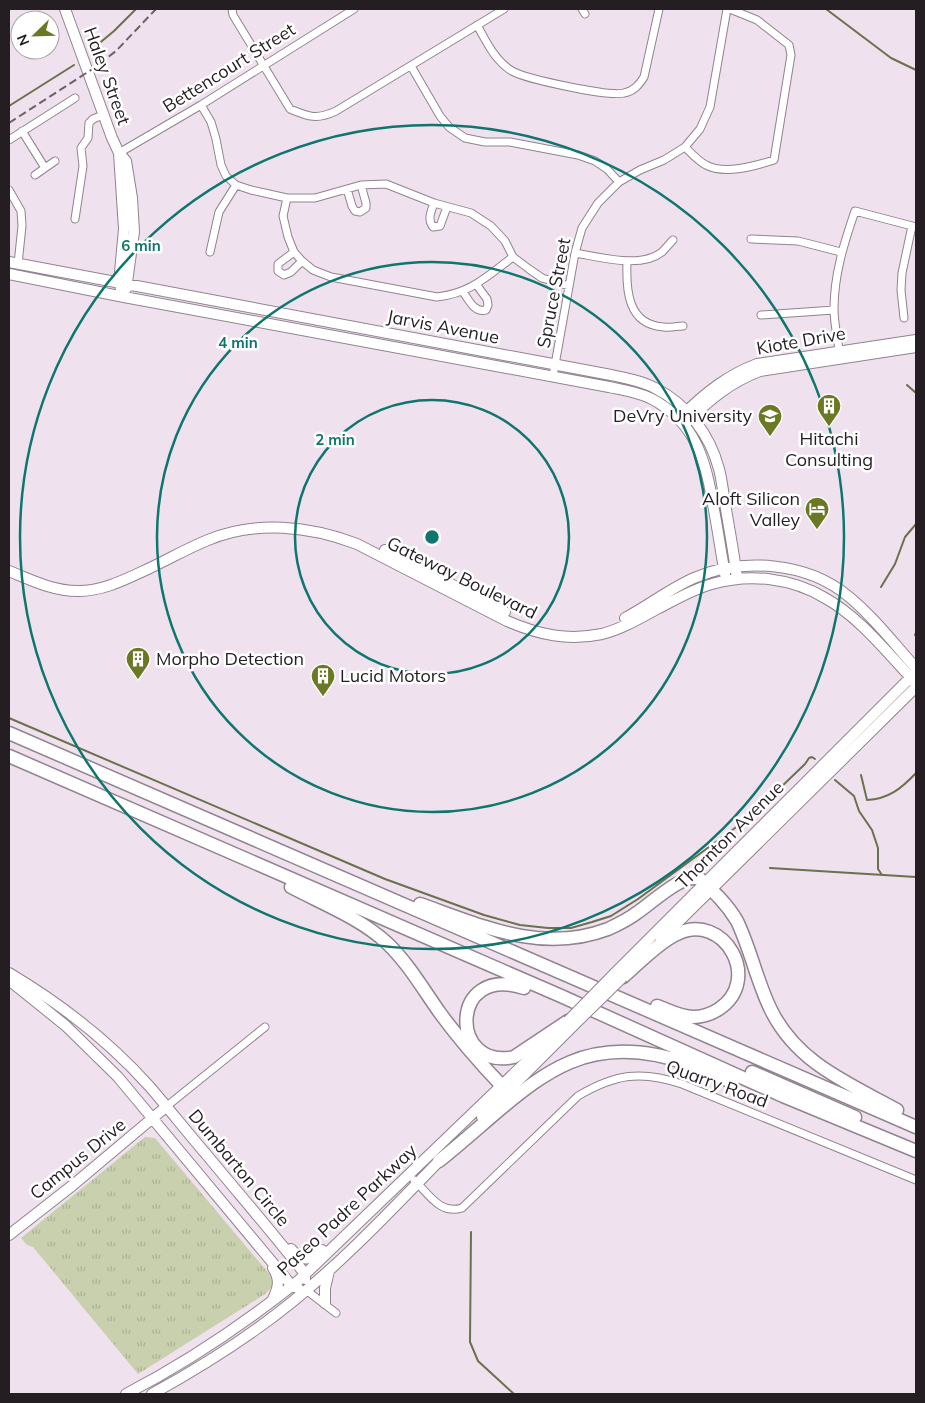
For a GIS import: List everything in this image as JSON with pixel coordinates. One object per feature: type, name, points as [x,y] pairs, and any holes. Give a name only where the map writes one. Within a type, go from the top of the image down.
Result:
[{"type":"highway","points":[[9,733],[916,1126]]},
{"type":"highway","points":[[9,750],[916,1144]]},
{"type":"highway","points":[[9,756],[560,996],[782,1096],[916,1151]]},
{"type":"highway","points":[[244,858],[269,876],[353,919],[386,942],[410,970],[454,1032],[482,1066],[506,1088]]},
{"type":"highway","points":[[317,867],[504,932],[540,939],[576,938],[601,931],[624,921],[683,881],[695,877],[708,886],[730,908],[744,935],[771,1009],[778,1023],[798,1049],[815,1064],[831,1074],[916,1122]]},
{"type":"highway","points":[[528,959],[692,1018],[714,1012],[723,1006],[732,997],[737,986],[739,974],[737,961],[723,939],[712,933],[700,930],[678,933],[619,975]]},
{"type":"highway","points":[[571,1023],[514,1057],[504,1059],[485,1054],[476,1047],[467,1028],[466,1016],[474,997],[482,990],[499,983],[511,983],[662,1043]]},
{"type":"highway","points":[[440,1161],[540,1077],[565,1064],[594,1055],[625,1052],[657,1055],[759,1092],[782,1096]]},
{"type":"main road","name":"Haley Street","points":[[65,9],[103,115],[119,154],[126,161],[129,172],[134,232],[123,284],[124,297]]},
{"type":"main road","name":"Jarvis Avenue","points":[[14,263],[555,364],[633,380],[654,387],[673,399],[690,414],[713,451],[720,471],[735,568],[731,579]]},
{"type":"main road","name":"Jarvis Avenue","points":[[9,274],[553,376],[629,391],[649,398],[681,422],[702,456],[708,474],[724,569],[731,579]]},
{"type":"main road","name":"Kiote Drive","points":[[840,355],[916,340]]},
{"type":"main road","name":"Kiote Drive","points":[[681,422],[713,388],[741,370],[757,364],[775,360],[916,347]]},
{"type":"main road","name":"Gateway Boulevard","points":[[138,574],[163,554],[207,532],[250,522],[272,520],[295,521],[339,530],[359,538],[510,615],[529,623],[567,631],[602,627],[620,620],[678,586],[695,578],[724,569],[754,566],[790,568],[823,580],[848,596],[915,675]]},
{"type":"main road","name":"Gateway Boulevard","points":[[9,571],[39,584],[58,589],[76,591],[96,590],[121,582],[210,539],[251,529],[272,527],[295,528],[337,536],[507,621],[534,632],[566,638],[604,633],[699,589],[731,579],[759,577],[783,581],[825,598],[842,609],[915,675]]},
{"type":"main road","name":"Thornton Avenue","points":[[571,1023],[915,675]]},
{"type":"main road","name":"Thornton Avenue","points":[[708,886],[916,687]]},
{"type":"main road","name":"Dumbarton Circle","points":[[9,973],[43,994],[98,1036],[128,1064],[167,1106],[305,1274]]},
{"type":"main road","name":"Dumbarton Circle","points":[[9,980],[47,1009],[90,1048],[118,1077],[292,1286]]},
{"type":"main road","name":"Paseo Padre Parkway","points":[[152,1394],[213,1359],[270,1319],[329,1271],[440,1161],[506,1088],[571,1023]]},
{"type":"main road","name":"Paseo Padre Parkway","points":[[126,1394],[206,1349],[292,1286],[385,1196],[506,1088]]},
{"type":"main road","name":"Campus Drive","points":[[9,1235],[167,1106]]},
{"type":"main road","points":[[257,1214],[264,1216],[297,1256],[306,1259],[314,1257],[377,1198],[385,1196]]},
{"type":"main road","points":[[261,1250],[278,1275],[278,1283],[272,1302]]},
{"type":"main road","points":[[325,1303],[325,1288],[329,1271]]},
{"type":"main road","points":[[292,1286],[306,1290],[305,1274]]},
{"type":"street","points":[[232,9],[233,15],[290,109],[307,116],[323,117],[336,111],[504,9]]},
{"type":"street","name":"Bettencourt Street","points":[[119,154],[354,9]]},
{"type":"street","points":[[477,25],[495,56],[512,71],[527,77],[617,94],[634,89],[644,77],[659,9]]},
{"type":"street","points":[[686,147],[707,166],[729,170],[774,160],[791,55],[789,45],[758,20],[729,9]]},
{"type":"street","name":"Spruce Street","points":[[553,376],[575,253],[582,228],[598,203],[619,182],[686,147],[700,129],[710,107],[729,9]]},
{"type":"street","points":[[411,66],[449,127],[465,138],[485,142],[510,142],[578,156],[595,161],[607,169],[619,182]]},
{"type":"street","points":[[9,140],[75,98]]},
{"type":"street","points":[[200,105],[211,122],[221,165],[226,176],[236,185],[286,198],[315,198],[361,186],[386,184],[434,203],[471,213],[491,226],[505,241],[513,257],[542,278],[569,286]]},
{"type":"street","points":[[75,219],[83,161],[82,148],[88,138],[89,123],[103,115]]},
{"type":"street","points":[[22,131],[45,168]]},
{"type":"street","points":[[34,175],[55,161]]},
{"type":"street","points":[[210,252],[219,212],[236,185]]},
{"type":"street","points":[[347,189],[352,206],[355,211],[360,212],[366,208],[361,186]]},
{"type":"street","points":[[9,190],[21,211],[22,226],[14,263]]},
{"type":"street","points":[[286,198],[284,216],[288,237],[294,252],[313,270],[331,277],[436,297],[463,292],[513,257]]},
{"type":"street","points":[[434,203],[429,218],[433,227],[440,226],[447,207]]},
{"type":"street","points":[[840,355],[834,310],[841,252],[855,211],[914,226],[902,273],[904,318]]},
{"type":"street","points":[[750,239],[798,241],[841,252]]},
{"type":"street","points":[[575,253],[628,262],[646,259],[662,252],[673,240]]},
{"type":"street","points":[[294,252],[278,264],[278,271],[284,275],[291,272],[302,261]]},
{"type":"street","points":[[628,262],[626,287],[632,310],[647,323],[663,328],[683,326]]},
{"type":"street","points":[[463,292],[476,309],[486,310],[488,305],[487,299],[476,284]]},
{"type":"street","points":[[761,315],[834,310]]},
{"type":"street","points":[[167,1106],[264,1027]]},
{"type":"street","name":"Quarry Road","points":[[408,1175],[438,1205],[447,1210],[462,1208],[578,1096],[611,1079],[639,1075],[665,1078],[682,1084],[916,1180]]},
{"type":"street","points":[[306,1290],[336,1313]]},
{"type":"green space","points":[[145,1137],[155,1138],[271,1276],[273,1281],[271,1288],[265,1294],[138,1374],[33,1247],[27,1245],[21,1238]]},
{"type":"waterway","points":[[90,51],[136,9]]},
{"type":"waterway","points":[[826,9],[891,58],[916,70]]},
{"type":"waterway","points":[[9,106],[74,65]]},
{"type":"waterway","points":[[907,385],[916,393]]},
{"type":"waterway","points":[[881,587],[895,564],[905,537],[916,524]]},
{"type":"waterway","points":[[9,718],[385,879],[484,915],[520,925],[548,928],[571,928],[611,916],[638,899],[750,817],[809,758],[815,759]]},
{"type":"waterway","points":[[861,775],[867,800],[881,798],[894,792],[916,773]]},
{"type":"waterway","points":[[835,780],[854,796],[859,811],[872,830],[878,848],[878,869],[882,875]]},
{"type":"waterway","points":[[770,868],[916,877]]},
{"type":"waterway","points":[[471,1232],[470,1342],[478,1361],[514,1394]]},
{"type":"railway","points":[[9,123],[94,68],[116,51],[156,9]]},
{"type":"place","name":"Hitachi Consulting","points":[[829,427]]},
{"type":"place","name":"DeVry University","points":[[770,437]]},
{"type":"place","name":"Aloft Silicon Valley","points":[[817,530]]},
{"type":"place","name":"Morpho Detection","points":[[138,680]]},
{"type":"place","name":"Lucid Motors","points":[[323,697]]}]
